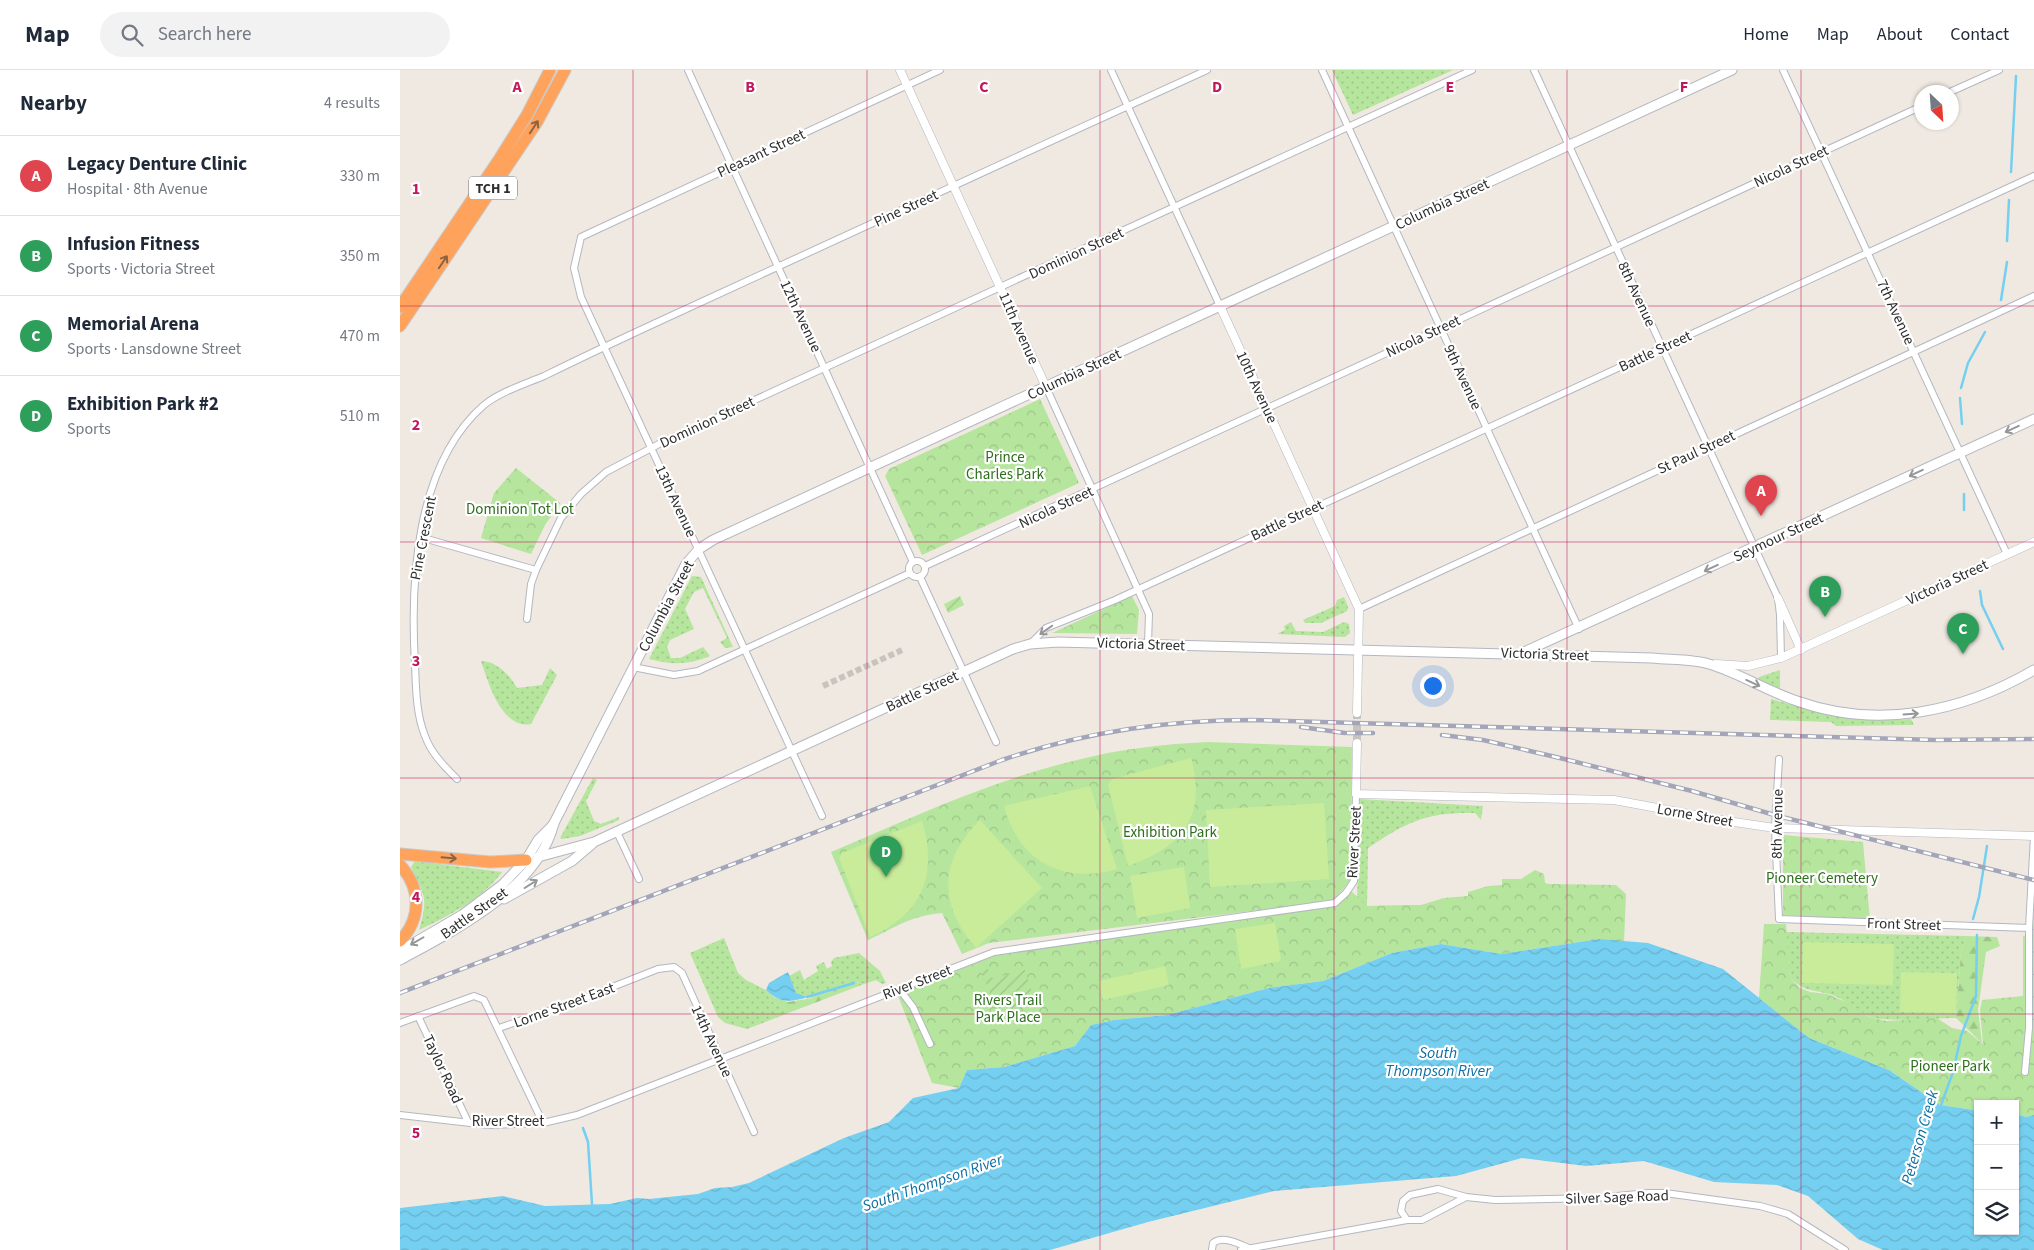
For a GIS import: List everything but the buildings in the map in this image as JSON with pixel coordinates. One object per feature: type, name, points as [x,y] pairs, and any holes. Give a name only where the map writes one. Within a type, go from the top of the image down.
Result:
[{"type":"highway","name":"TCH 1","points":[[400,307],[527,115],[550,70]]},
{"type":"highway","name":"TCH 1","points":[[400,326],[537,122],[565,70]]},
{"type":"highway","points":[[400,294],[447,236]]},
{"type":"highway","points":[[400,331],[416,303]]},
{"type":"highway","points":[[400,854],[490,862],[512,863],[526,860]]},
{"type":"highway","points":[[400,864],[415,889],[417,908],[411,927],[400,941]]},
{"type":"main road","name":"Columbia Street","points":[[540,857],[550,837],[554,823],[633,667],[686,564],[698,549],[713,540],[1732,70]]},
{"type":"main road","name":"Seymour Street","points":[[1522,653],[1579,629],[2034,419]]},
{"type":"main road","name":"Victoria Street","points":[[1030,644],[1058,642],[1359,651],[1522,653],[1652,658],[1709,664]]},
{"type":"main road","name":"Battle Street","points":[[400,951],[482,901],[502,885],[526,860],[594,842],[963,672],[1030,644]]},
{"type":"main road","points":[[1709,664],[1799,702],[1840,712],[1879,716],[1924,713],[1967,702],[1990,693],[2034,670]]},
{"type":"main road","name":"Columbia Street","points":[[526,860],[538,840],[554,823]]},
{"type":"main road","points":[[488,907],[572,861],[594,842]]},
{"type":"main road","name":"Battle Street","points":[[400,960],[488,907],[514,885],[540,857]]},
{"type":"street","name":"12th Avenue","points":[[688,70],[913,562]]},
{"type":"street","name":"11th Avenue","points":[[900,70],[1149,614],[1148,644]]},
{"type":"street","name":"Pleasant Street","points":[[581,237],[940,70]]},
{"type":"street","name":"10th Avenue","points":[[1111,70],[1359,609],[1357,713]]},
{"type":"street","name":"Pine Street","points":[[604,347],[1207,70]]},
{"type":"street","name":"9th Avenue","points":[[1322,70],[1579,629]]},
{"type":"street","name":"Dominion Street","points":[[527,618],[531,584],[561,518],[581,494],[606,472],[651,448],[1472,70]]},
{"type":"street","name":"8th Avenue","points":[[1534,70],[1778,598],[1781,621],[1780,658]]},
{"type":"street","name":"7th Avenue","points":[[1783,70],[2007,554]]},
{"type":"street","points":[[1959,88],[1999,70]]},
{"type":"street","name":"Nicola Street","points":[[924,566],[1914,110]]},
{"type":"street","name":"Battle Street","points":[[1030,644],[1046,628],[1137,589],[2034,176]]},
{"type":"street","name":"13th Avenue","points":[[581,237],[574,268],[576,284],[822,816]]},
{"type":"street","name":"St Paul Street","points":[[1359,609],[2034,296]]},
{"type":"street","name":"Pine Crescent","points":[[457,779],[430,747],[424,734],[417,698],[413,637],[414,583],[420,537],[432,488],[452,440],[488,402],[604,347]]},
{"type":"street","points":[[420,537],[536,570]]},
{"type":"street","name":"Victoria Street","points":[[1709,664],[1748,666],[1780,658],[2034,542]]},
{"type":"street","points":[[920,561],[924,566],[924,573],[920,577],[913,576],[910,573],[909,567],[913,562],[920,561]]},
{"type":"street","points":[[633,667],[667,674],[682,674],[706,668],[910,573]]},
{"type":"street","points":[[920,577],[996,742]]},
{"type":"street","points":[[1778,598],[1801,650]]},
{"type":"street","points":[[1356,794],[1357,743]]},
{"type":"street","name":"8th Avenue","points":[[1778,919],[1775,828],[1780,759]]},
{"type":"street","name":"Lorne Street","points":[[1356,794],[1614,800],[1775,828],[2034,836]]},
{"type":"street","name":"River Street","points":[[400,1115],[488,1125],[543,1123],[577,1115],[994,952],[1335,903],[1346,893],[1354,881],[1356,794]]},
{"type":"street","points":[[617,832],[639,879]]},
{"type":"street","points":[[2025,1072],[2029,1028],[2030,928],[2034,836]]},
{"type":"street","name":"Front Street","points":[[1778,919],[2030,928]]},
{"type":"street","name":"14th Avenue","points":[[658,969],[674,967],[682,974],[754,1132]]},
{"type":"street","name":"Lorne Street East","points":[[400,1023],[474,996],[488,1004],[499,1028],[577,1002],[658,969]]},
{"type":"street","points":[[900,990],[913,1007],[930,1044]]},
{"type":"street","name":"Taylor Road","points":[[418,1016],[468,1122]]},
{"type":"street","points":[[499,1028],[543,1123]]},
{"type":"street","name":"Silver Sage Road","points":[[1407,1220],[1401,1211],[1403,1201],[1410,1195],[1438,1189],[1466,1197],[1495,1200],[1597,1198],[1648,1193],[1760,1206],[1797,1218],[1845,1250]]},
{"type":"street","points":[[1241,1250],[1407,1220],[1422,1220],[1466,1197]]},
{"type":"street","points":[[1212,1250],[1213,1242],[1216,1240],[1228,1240],[1249,1248]]},
{"type":"green space","points":[[1332,70],[1453,70],[1353,115]]},
{"type":"green space","name":"Prince Charles Park","points":[[1040,399],[1079,483],[922,555],[885,476],[889,469]]},
{"type":"green space","name":"Dominion Tot Lot","points":[[516,468],[560,503],[545,525],[531,554],[481,538],[494,493]]},
{"type":"green space","points":[[692,576],[701,577],[733,647],[725,648],[720,642],[727,638],[703,588],[694,592],[685,609],[694,629],[670,640],[667,647],[671,658],[680,658],[703,647],[710,656],[680,663],[649,659]]},
{"type":"green space","points":[[960,596],[964,605],[948,613],[944,604]]},
{"type":"green space","points":[[1132,596],[1139,610],[1137,634],[1052,633]]},
{"type":"green space","points":[[1344,597],[1348,607],[1347,611],[1321,623],[1305,623],[1303,620],[1335,606],[1337,600]]},
{"type":"green space","points":[[1291,622],[1296,631],[1323,632],[1344,622],[1349,624],[1350,633],[1345,637],[1277,634],[1285,630],[1284,626]]},
{"type":"green space","points":[[481,661],[497,666],[511,678],[517,688],[542,685],[550,668],[557,675],[531,724],[521,724],[512,720],[504,712],[492,692]]},
{"type":"green space","points":[[1780,670],[1780,688],[1758,681],[1759,677]]},
{"type":"green space","points":[[1771,699],[1840,715],[1875,719],[1911,719],[1914,725],[1836,726],[1831,722],[1770,720]]},
{"type":"green space","name":"Exhibition Park","points":[[1208,742],[1352,747],[1351,880],[1333,901],[989,943],[962,954],[942,913],[912,919],[868,940],[831,852],[952,801],[1045,768],[1126,750]]},
{"type":"green space","points":[[1191,758],[1196,797],[1193,813],[1186,827],[1176,839],[1163,849],[1128,866],[1108,785],[1112,779]]},
{"type":"green space","points":[[593,778],[597,780],[586,801],[594,821],[601,824],[619,817],[619,820],[580,836],[560,838]]},
{"type":"green space","points":[[1090,786],[1117,869],[1079,874],[1062,871],[1046,864],[1032,854],[1020,841],[1011,825],[1004,806]]},
{"type":"green space","points":[[1360,799],[1483,806],[1481,820],[1475,813],[1458,813],[1418,820],[1395,831],[1368,848],[1367,906],[1421,905],[1392,936],[1357,900]]},
{"type":"green space","points":[[1324,803],[1329,879],[1210,887],[1206,810]]},
{"type":"green space","points":[[980,820],[1042,888],[976,948],[964,932],[955,915],[948,883],[957,851],[966,835]]},
{"type":"green space","points":[[922,821],[927,840],[928,858],[927,875],[922,890],[914,904],[903,917],[888,928],[870,937],[839,858],[842,853]]},
{"type":"green space","name":"Pioneer Cemetery","points":[[1783,835],[1863,842],[1870,920],[1783,915]]},
{"type":"green space","points":[[415,861],[502,872],[475,899],[453,913],[419,930],[424,910],[424,897],[411,867]]},
{"type":"green space","points":[[1184,867],[1190,908],[1137,918],[1130,876]]},
{"type":"green space","name":"Rivers Trail Park Place","points":[[1535,870],[1544,874],[1545,883],[1549,884],[1616,885],[1626,894],[1624,942],[1599,939],[1501,954],[1441,944],[1392,953],[1323,981],[1269,988],[1167,1015],[1114,1020],[1091,1025],[1075,1046],[1004,1067],[967,1070],[959,1088],[932,1083],[897,993],[994,954],[1336,905],[1351,891],[1367,906],[1421,905],[1444,898],[1468,896],[1468,892],[1488,886],[1502,885],[1502,879],[1521,879]]},
{"type":"green space","name":"Pioneer Park","points":[[2034,901],[2034,1115],[2026,1117],[2019,1115],[2019,1100],[1974,1100],[1974,1110],[1940,1105],[1889,1070],[1809,1038],[1759,998],[1764,924],[1786,924],[1791,979],[1800,988],[1810,992],[1827,994],[1851,1004],[1869,1017],[1886,1021],[1937,1018],[1952,1028],[1967,1031],[1983,1044],[1980,1010],[1982,1000],[2023,996],[2023,936],[2033,935]]},
{"type":"green space","points":[[1275,923],[1281,961],[1241,969],[1235,929]]},
{"type":"green space","points":[[1786,932],[1966,936],[1961,952],[1956,1018],[1897,1020],[1875,1018],[1868,1016],[1835,996],[1809,990],[1801,986],[1791,979]]},
{"type":"green space","points":[[1966,936],[1997,937],[2000,946],[1986,952],[1978,1010],[1982,1043],[1956,1018],[1961,952]]},
{"type":"green space","points":[[724,938],[738,973],[746,980],[766,990],[771,1001],[791,1012],[747,1029],[725,1023],[718,1017],[690,953]]},
{"type":"green space","points":[[1803,942],[1894,944],[1893,985],[1802,983]]},
{"type":"green space","points":[[859,953],[880,971],[886,983],[882,984],[876,980],[864,984],[856,982],[813,998],[796,994],[789,976],[800,970],[804,980],[818,971],[816,966],[824,962],[827,969],[832,966],[831,962],[834,958]]},
{"type":"green space","points":[[1165,966],[1169,985],[1103,1000],[1099,981]]},
{"type":"green space","points":[[988,969],[992,978],[1025,970],[1035,1002],[1008,1011],[1006,1006],[996,1009],[981,971]]},
{"type":"green space","points":[[1901,972],[1957,973],[1956,1013],[1900,1012]]},
{"type":"green space","points":[[856,982],[864,984],[791,1012],[771,1001],[766,990],[774,997],[788,1002],[813,998]]},
{"type":"water","name":"South Thompson River","points":[[1599,939],[1648,943],[1723,969],[1809,1038],[1889,1070],[1940,1105],[1974,1110],[1974,1235],[2019,1235],[2019,1115],[2026,1117],[2034,1115],[2034,1250],[1883,1250],[1858,1239],[1808,1196],[1777,1185],[1714,1182],[1644,1161],[1586,1166],[1522,1158],[1456,1176],[1274,1191],[1148,1222],[1050,1250],[400,1250],[400,1208],[503,1196],[545,1206],[610,1204],[637,1198],[649,1199],[698,1194],[715,1188],[732,1187],[749,1183],[844,1138],[889,1122],[913,1098],[959,1088],[967,1070],[1004,1067],[1075,1046],[1091,1025],[1114,1020],[1167,1015],[1269,988],[1323,981],[1392,953],[1441,944],[1501,954]]},
{"type":"water","points":[[788,972],[796,993],[807,997],[785,1001],[780,1000],[766,990],[769,983]]},
{"type":"waterway","name":"Peterson Creek","points":[[2011,172],[2016,76]]},
{"type":"waterway","name":"Peterson Creek","points":[[2007,241],[2009,200]]},
{"type":"waterway","name":"Peterson Creek","points":[[2001,300],[2007,262]]},
{"type":"waterway","name":"Peterson Creek","points":[[1961,388],[1968,363],[1985,332]]},
{"type":"waterway","name":"Peterson Creek","points":[[1960,398],[1962,424]]},
{"type":"waterway","name":"Peterson Creek","points":[[1964,494],[1964,510]]},
{"type":"waterway","name":"Peterson Creek","points":[[1980,591],[1982,605],[2003,649]]},
{"type":"waterway","name":"Peterson Creek","points":[[1973,919],[1979,897],[1987,846]]},
{"type":"waterway","name":"Peterson Creek","points":[[1940,1108],[1953,1072],[1961,1036],[1976,996],[1977,935]]},
{"type":"waterway","points":[[807,997],[854,983]]},
{"type":"waterway","points":[[583,1128],[588,1142],[592,1204]]},
{"type":"tunnel","points":[[823,686],[902,650]]},
{"type":"tunnel","points":[[1357,713],[1357,743]]},
{"type":"railway","points":[[400,993],[1002,760],[1063,742],[1156,725],[1252,720],[1935,740],[2034,739]]},
{"type":"railway","points":[[1301,727],[1345,733]]},
{"type":"railway","points":[[1347,733],[1373,733]]},
{"type":"railway","points":[[1442,735],[1483,740],[1560,758],[1692,791],[1778,816],[2034,880]]},
{"type":"place","name":"Legacy Denture Clinic","points":[[1761,516]]},
{"type":"place","name":"Infusion Fitness","points":[[1825,617]]},
{"type":"place","name":"Memorial Arena","points":[[1963,654]]},
{"type":"place","name":"Exhibition Park #2","points":[[886,877]]}]
